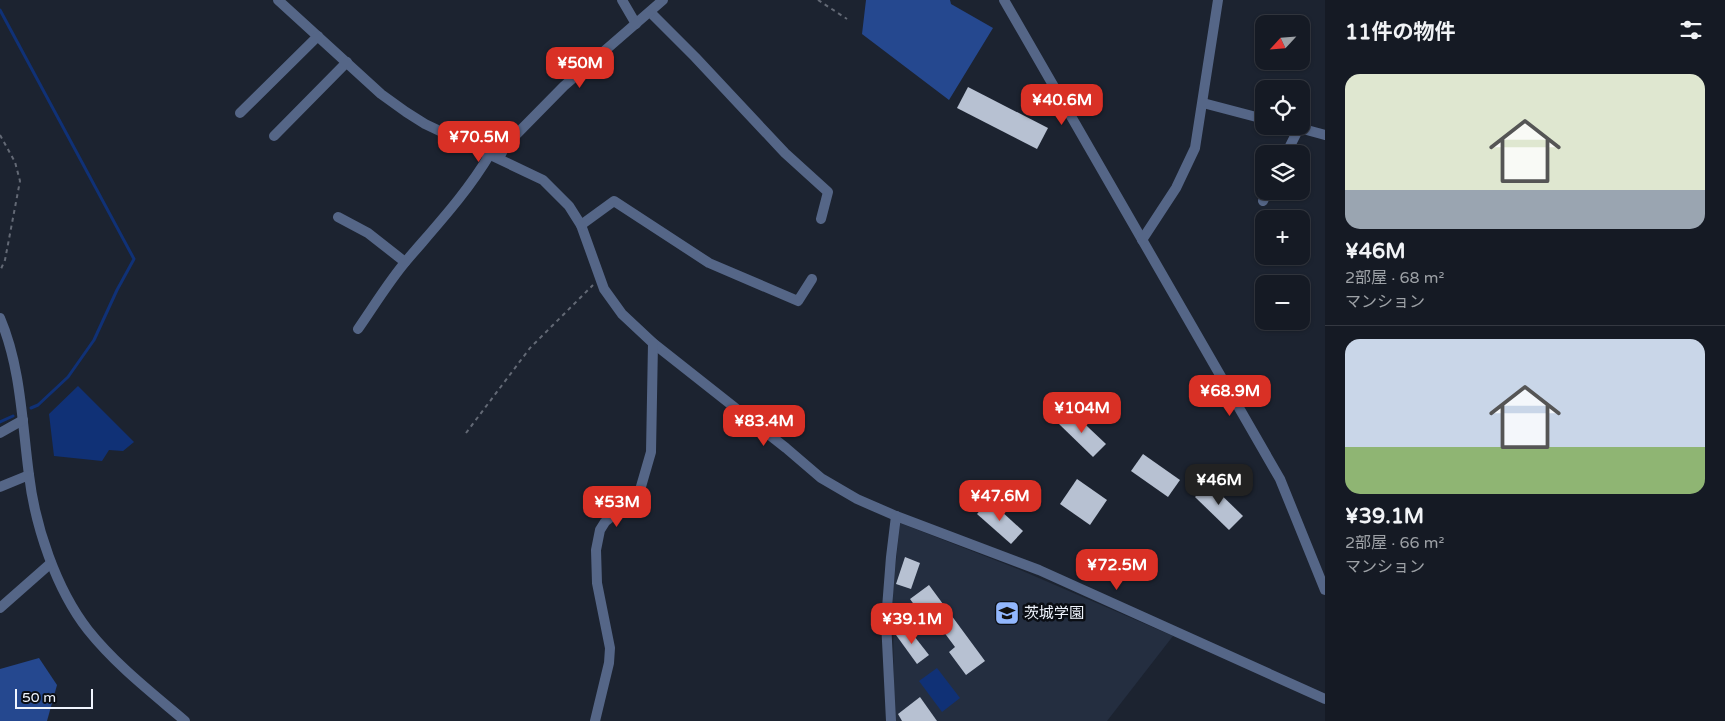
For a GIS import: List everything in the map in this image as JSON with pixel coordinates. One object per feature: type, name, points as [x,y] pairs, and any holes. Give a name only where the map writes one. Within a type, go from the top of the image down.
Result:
[{"type":"street","points":[[278,0],[381,94],[406,112],[425,124],[543,180],[569,206],[581,225],[604,289],[622,314],[653,343],[821,478],[856,499],[1039,570],[1325,698]]},
{"type":"street","points":[[622,0],[636,24]]},
{"type":"street","points":[[358,329],[405,262],[442,221],[483,166],[564,86],[663,0]]},
{"type":"street","points":[[1004,0],[1280,479],[1325,590]]},
{"type":"street","points":[[1142,240],[1176,188],[1195,148],[1218,0]]},
{"type":"street","points":[[650,12],[785,153],[828,192],[821,219]]},
{"type":"street","points":[[240,113],[318,36]]},
{"type":"street","points":[[274,136],[347,62]]},
{"type":"street","points":[[1203,104],[1255,117]]},
{"type":"street","points":[[1310,131],[1325,135]]},
{"type":"street","points":[[581,225],[614,201],[709,263],[798,302],[812,279]]},
{"type":"street","points":[[338,217],[368,233],[405,262]]},
{"type":"street","points":[[0,318],[10,349],[23,420],[28,475],[36,517],[51,563],[73,606],[92,634],[127,672],[185,721]]},
{"type":"street","points":[[595,721],[609,663],[610,648],[597,583],[596,550],[600,530],[605,522],[633,499],[640,490],[651,452],[653,343]]},
{"type":"street","points":[[0,433],[23,420]]},
{"type":"street","points":[[0,486],[28,475]]},
{"type":"street","points":[[891,721],[886,621],[890,557],[896,516]]},
{"type":"street","points":[[0,608],[51,563]]},
{"type":"path","points":[[818,0],[847,18]]},
{"type":"path","points":[[0,135],[15,162],[20,181],[5,260],[0,270]]},
{"type":"path","points":[[466,432],[530,348],[600,278]]},
{"type":"shaded area","points":[[866,0],[950,0],[951,4],[993,28],[949,100],[862,34]]},
{"type":"shaded area","points":[[78,386],[134,442],[123,451],[109,450],[102,461],[54,456],[49,414]]},
{"type":"shaded area","name":"茨城学園","points":[[900,523],[1018,569],[1173,636],[1107,721],[894,721],[893,590]]},
{"type":"shaded area","points":[[39,658],[57,685],[47,721],[0,721],[0,669]]},
{"type":"shaded area","points":[[937,668],[960,698],[942,712],[919,681]]},
{"type":"building","points":[[968,87],[1048,128],[1037,149],[957,108]]},
{"type":"building","points":[[1071,411],[1106,444],[1093,457],[1059,424]]},
{"type":"building","points":[[1143,454],[1180,480],[1168,497],[1131,471]]},
{"type":"building","points":[[1077,479],[1107,500],[1090,525],[1060,504]]},
{"type":"building","points":[[1209,483],[1243,516],[1229,530],[1195,497]]},
{"type":"building","points":[[989,500],[1023,531],[1011,544],[977,514]]},
{"type":"building","points":[[905,557],[920,563],[911,589],[896,584]]},
{"type":"building","points":[[929,585],[985,661],[966,675],[949,652],[955,647],[932,616],[926,621],[910,599]]},
{"type":"building","points":[[907,627],[929,655],[917,664],[896,635]]},
{"type":"building","points":[[920,697],[937,721],[902,721],[898,714]]},
{"type":"waterway","points":[[0,10],[134,259],[117,290],[94,340],[68,377],[38,405],[31,408]]},
{"type":"waterway","points":[[0,422],[13,416]]},
{"type":"place","name":"茨城学園","points":[[1007,613]]}]
